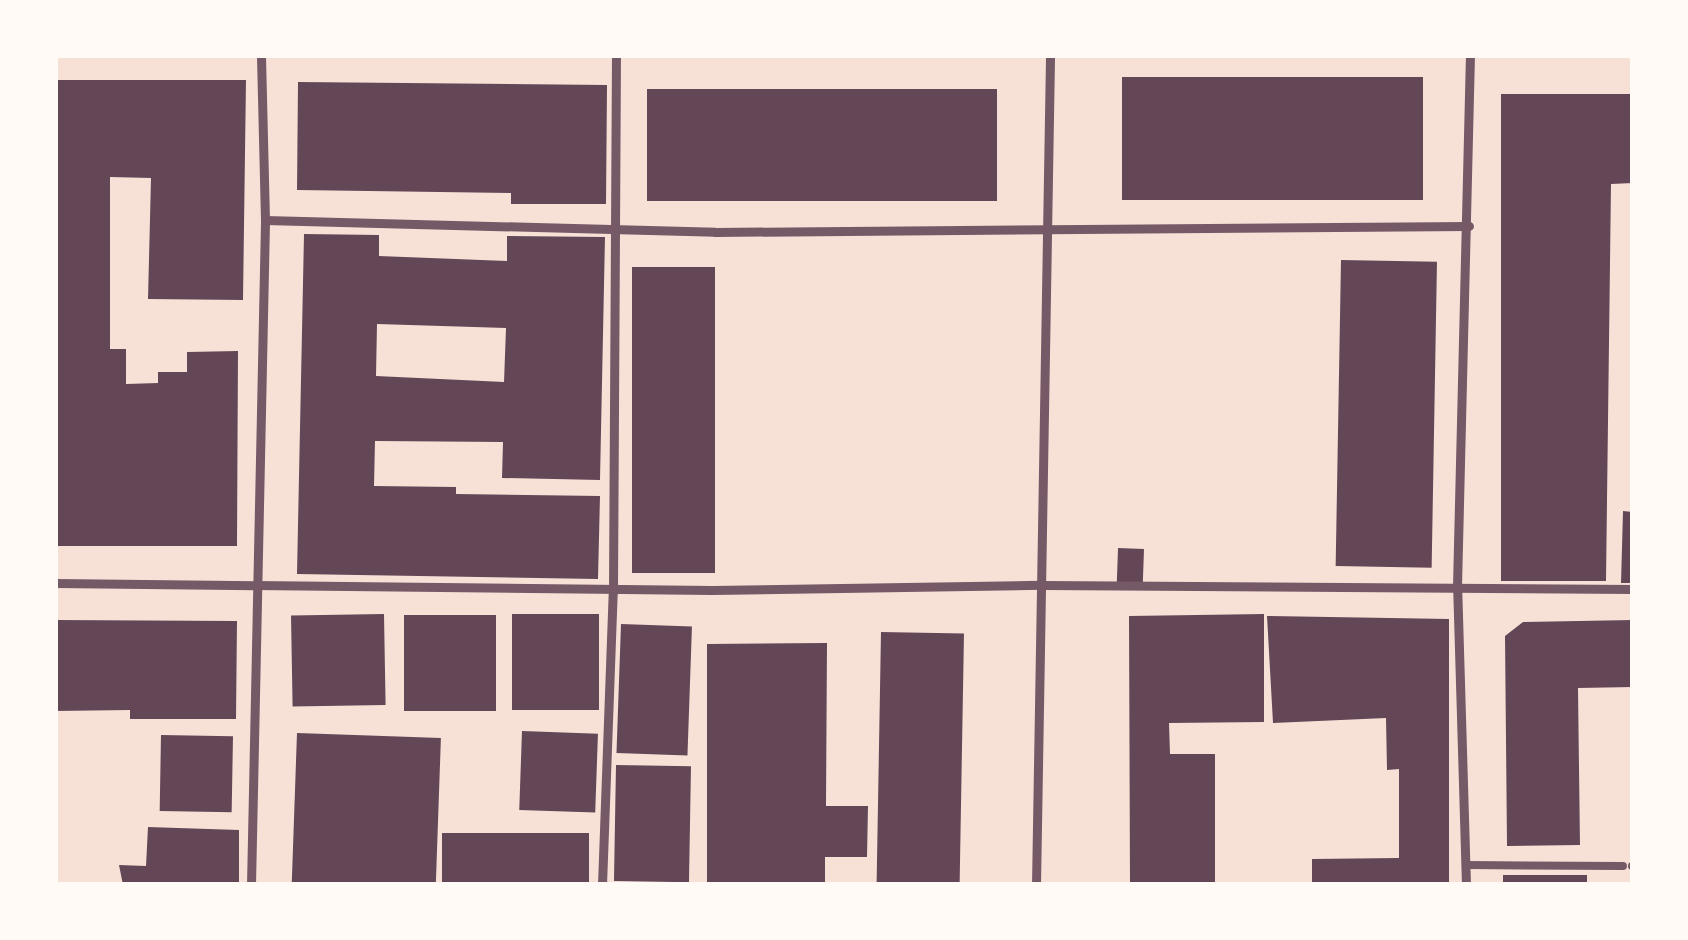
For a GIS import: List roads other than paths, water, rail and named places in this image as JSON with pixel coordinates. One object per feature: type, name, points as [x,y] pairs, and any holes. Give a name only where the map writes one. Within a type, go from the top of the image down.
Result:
[{"type":"street","points":[[251,885],[265,220],[261,55]]},
{"type":"street","points":[[602,885],[614,589],[616,55]]},
{"type":"street","points":[[1036,885],[1050,55]]},
{"type":"street","points":[[1466,885],[1457,586],[1470,55]]},
{"type":"street","points":[[265,220],[715,232],[1468,226]]},
{"type":"street","points":[[55,582],[614,589],[1041,585],[1633,589]]},
{"type":"lane","points":[[1466,865],[1629,866]]}]
